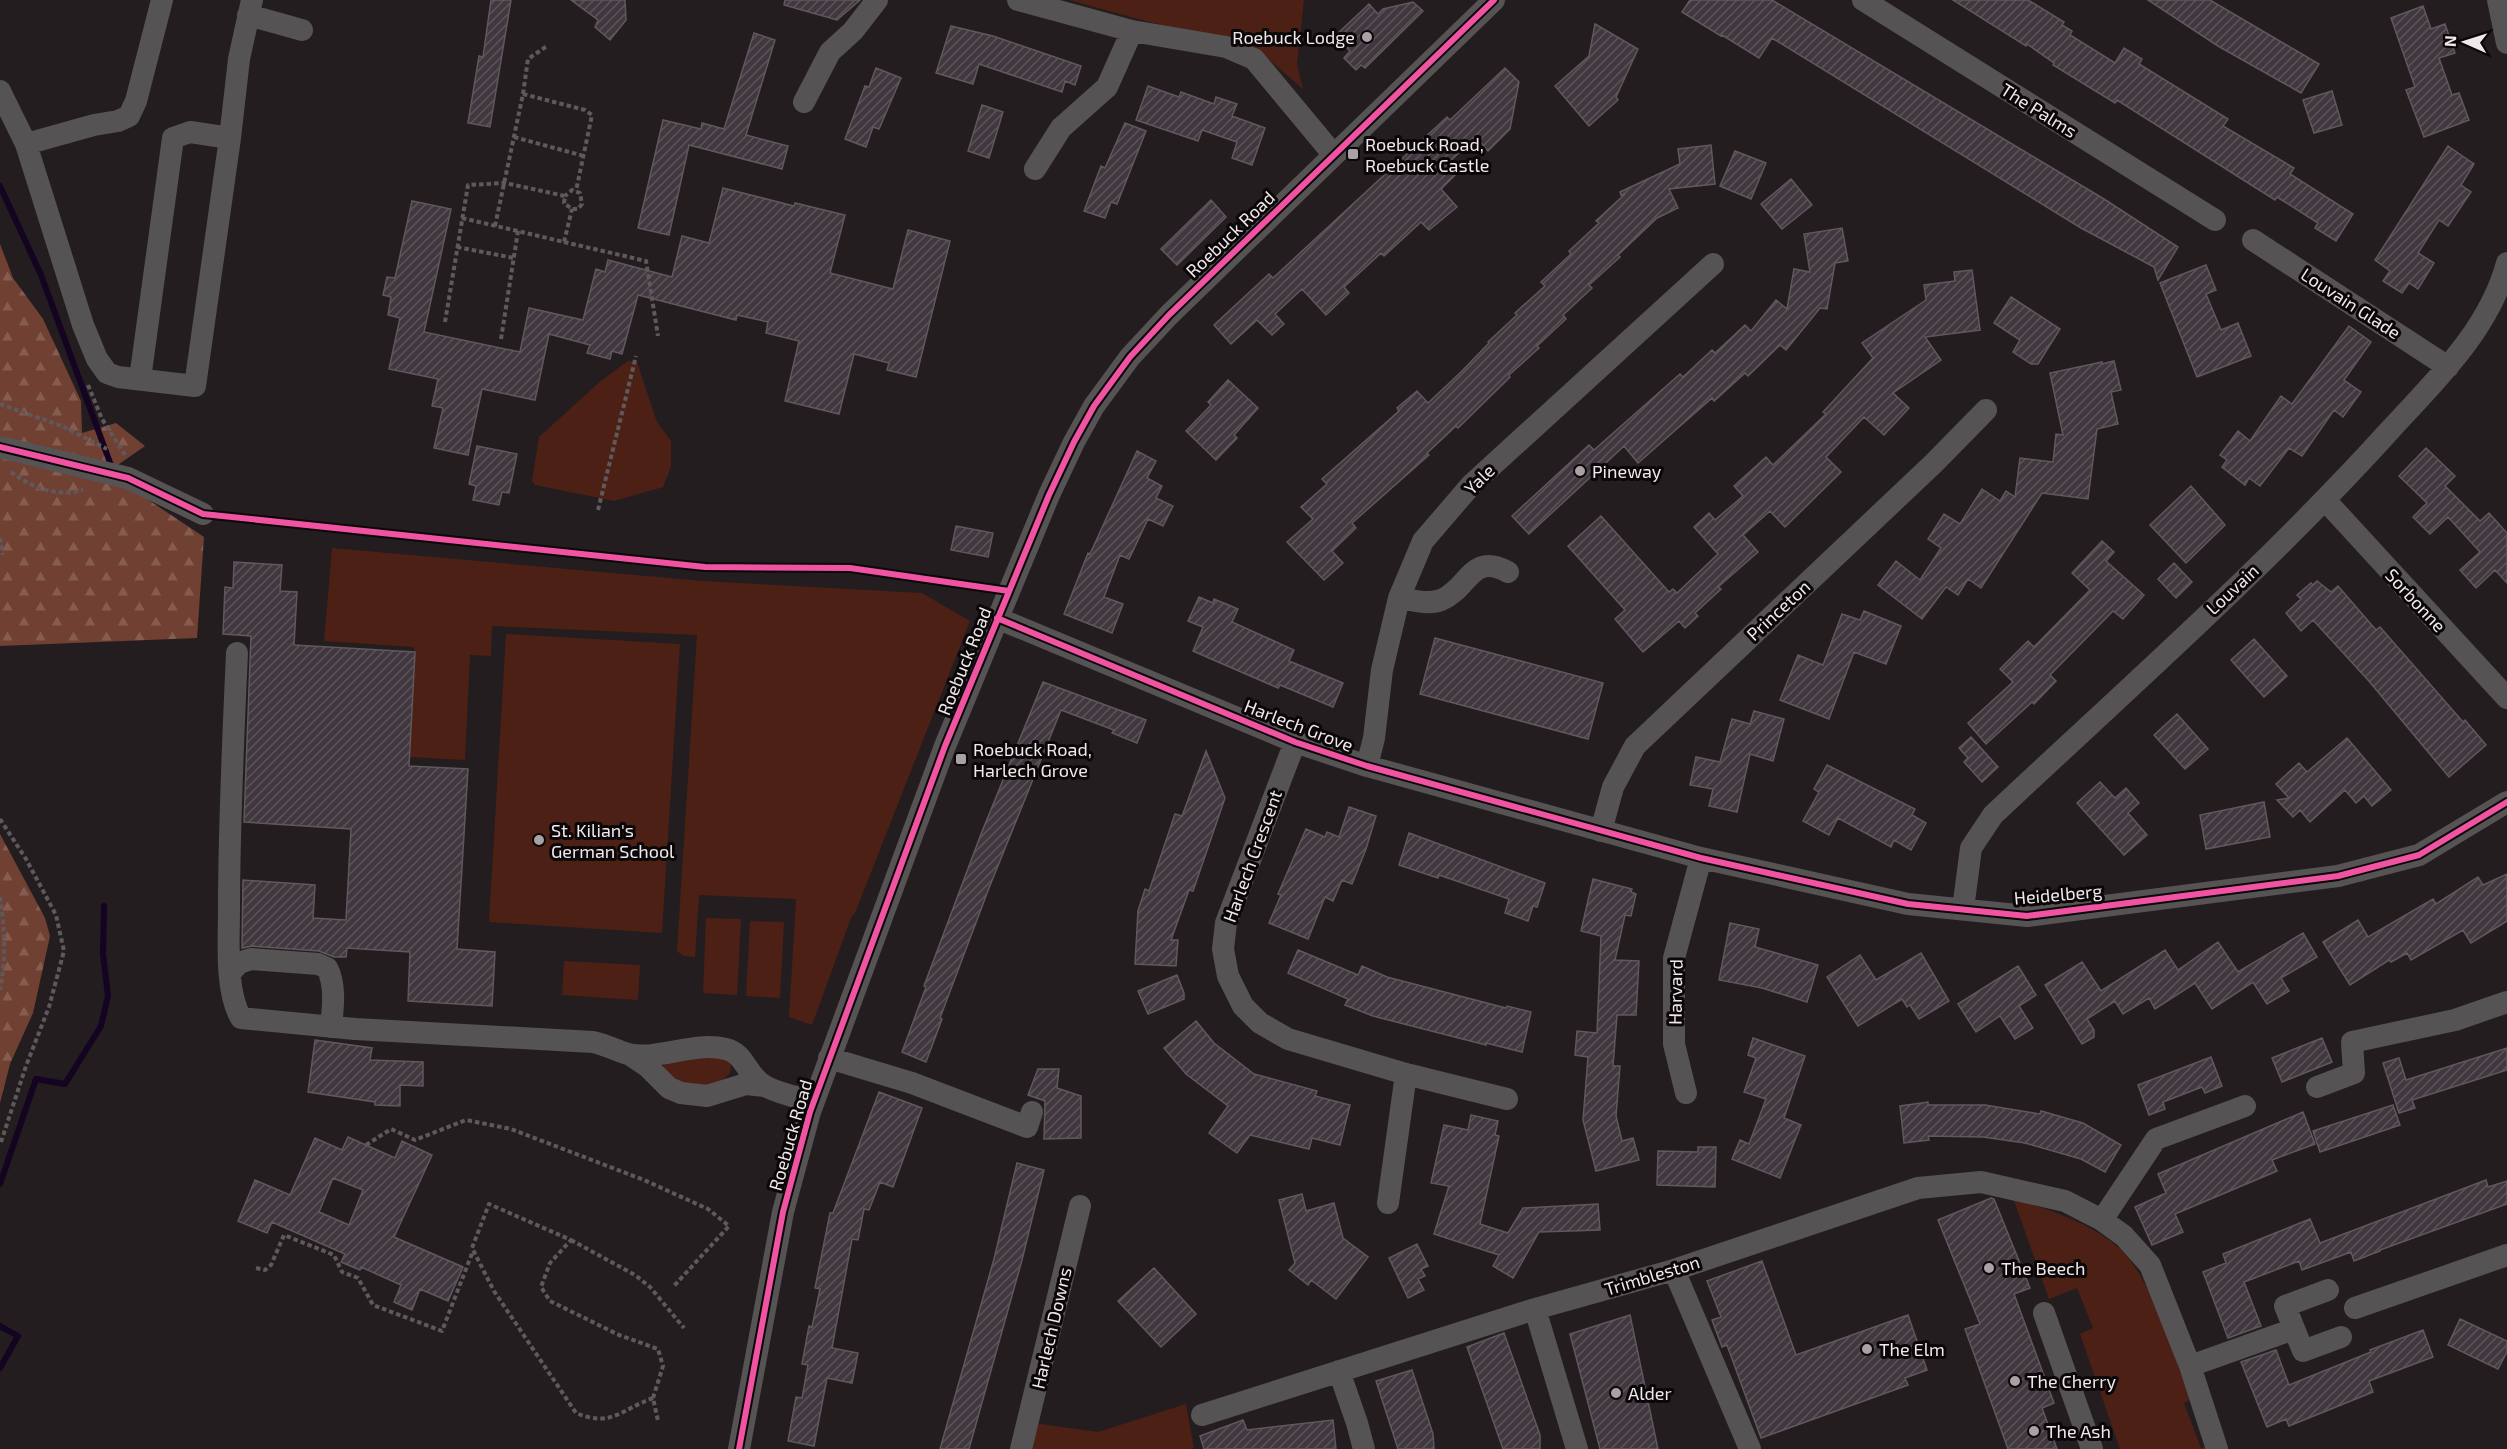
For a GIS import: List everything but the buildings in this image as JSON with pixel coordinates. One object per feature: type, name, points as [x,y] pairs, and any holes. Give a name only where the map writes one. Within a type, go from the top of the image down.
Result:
[{"type":"street","points":[[26,144],[94,125],[118,122],[129,116],[136,101],[162,0]]},
{"type":"street","points":[[804,102],[830,52],[853,31],[877,0]]},
{"type":"street","points":[[1018,0],[1132,31],[1226,47],[1254,59],[1333,154]]},
{"type":"street","name":"Roebuck Road","points":[[739,1449],[783,1212],[813,1102],[945,746],[1049,495],[1074,442],[1094,406],[1130,357],[1168,315],[1494,0]]},
{"type":"street","name":"The Palms","points":[[1863,0],[2216,220]]},
{"type":"street","points":[[2498,0],[2507,43]]},
{"type":"street","points":[[0,91],[26,144],[83,325],[97,359],[107,373],[118,377],[195,386],[239,59],[250,7],[302,30]]},
{"type":"street","points":[[1035,169],[1061,128],[1107,87],[1132,31]]},
{"type":"street","points":[[140,379],[173,138],[190,132],[230,138]]},
{"type":"street","name":"Louvain Glade","points":[[2253,240],[2448,367]]},
{"type":"street","name":"Yale","points":[[1367,766],[1374,738],[1382,670],[1398,598],[1423,541],[1472,484],[1713,264]]},
{"type":"street","name":"Louvain","points":[[1963,909],[1971,848],[1993,815],[2326,501],[2448,367],[2479,326],[2506,270]]},
{"type":"street","name":"Princeton","points":[[1601,831],[1613,787],[1635,746],[1934,463],[1986,410]]},
{"type":"street","points":[[0,447],[128,478],[203,514]]},
{"type":"street","name":"Sorbonne","points":[[2326,501],[2507,698]]},
{"type":"street","points":[[1398,598],[1424,602],[1441,601],[1477,568],[1494,565],[1508,572]]},
{"type":"street","name":"Harlech Grove","points":[[997,618],[1295,742],[1367,766],[1601,831]]},
{"type":"street","points":[[237,653],[229,829],[231,972],[234,1006],[241,1018],[331,1027],[593,1042],[610,1045],[628,1054],[646,1066],[669,1088],[681,1093],[707,1096],[746,1084],[765,1086],[813,1102]]},
{"type":"street","name":"Harlech Crescent","points":[[1295,742],[1226,923],[1223,949],[1228,976],[1243,1006],[1260,1023],[1288,1039],[1406,1074],[1507,1099]]},
{"type":"street","name":"Heidelberg","points":[[1601,831],[1701,858],[1908,904],[2027,916],[2338,876],[2419,855],[2507,802]]},
{"type":"street","name":"Harvard","points":[[1686,1093],[1674,1044],[1674,958],[1701,858]]},
{"type":"street","points":[[231,972],[239,963],[251,959],[318,964],[327,968],[333,989],[331,1027]]},
{"type":"street","points":[[2317,1086],[2354,1073],[2352,1042],[2455,1020],[2507,1002]]},
{"type":"street","points":[[628,1054],[668,1052],[689,1047],[728,1050],[740,1056],[752,1076],[765,1086]]},
{"type":"street","points":[[829,1058],[912,1083],[1027,1127],[1032,1112]]},
{"type":"street","points":[[1388,1203],[1406,1074]]},
{"type":"street","points":[[2102,1220],[2156,1140],[2245,1106]]},
{"type":"street","name":"Trimbleston","points":[[1202,1415],[1535,1309],[1674,1270],[1918,1188],[1981,1182],[2065,1201],[2102,1220],[2124,1236],[2150,1265],[2190,1366],[2217,1449]]},
{"type":"street","name":"Harlech Downs","points":[[1021,1449],[1080,1206]]},
{"type":"street","points":[[2355,1308],[2507,1255]]},
{"type":"street","points":[[1674,1270],[1750,1449]]},
{"type":"street","points":[[2328,1290],[2285,1306],[2303,1351],[2342,1337]]},
{"type":"street","points":[[1535,1309],[1577,1449]]},
{"type":"street","points":[[2044,1313],[2092,1449]]},
{"type":"street","points":[[2190,1366],[2294,1329]]},
{"type":"street","points":[[1339,1371],[1364,1449]]},
{"type":"path","points":[[495,226],[523,94],[528,59],[547,46]]},
{"type":"path","points":[[523,94],[585,110],[592,115],[576,192]]},
{"type":"path","points":[[514,137],[584,156]]},
{"type":"path","points":[[445,322],[468,185],[505,183],[565,196]]},
{"type":"path","points":[[572,190],[576,192],[582,197],[582,204],[578,209],[572,209],[564,203],[565,196],[572,190]]},
{"type":"path","points":[[564,242],[572,209]]},
{"type":"path","points":[[462,218],[646,261],[658,336]]},
{"type":"path","points":[[501,339],[518,231]]},
{"type":"path","points":[[457,247],[514,258]]},
{"type":"path","points":[[598,510],[636,356]]},
{"type":"path","points":[[0,404],[62,426],[104,448]]},
{"type":"path","points":[[203,514],[705,567],[849,567],[1009,591]]},
{"type":"path","points":[[0,538],[3,555]]},
{"type":"path","points":[[0,819],[26,859],[56,915],[64,951],[49,1007],[26,1066],[0,1145]]},
{"type":"path","points":[[0,897],[5,928],[4,969],[0,990]]},
{"type":"path","points":[[366,1145],[391,1130],[416,1140],[466,1120],[511,1129],[644,1180],[708,1209],[729,1226],[673,1287]]},
{"type":"path","points":[[256,1268],[265,1270],[271,1265],[284,1235],[334,1255],[342,1272],[358,1278],[373,1305],[442,1331],[489,1204],[570,1240],[634,1275],[650,1287],[684,1328]]},
{"type":"path","points":[[570,1240],[550,1263],[541,1287],[550,1301],[620,1335],[658,1349],[663,1365],[653,1398],[658,1421]]},
{"type":"path","points":[[473,1250],[494,1291],[576,1413],[587,1418],[609,1419],[653,1398]]},
{"type":"shaded area","points":[[1069,0],[1304,0],[1297,64],[1303,89],[1252,45],[1224,36],[1175,29]]},
{"type":"shaded area","points":[[628,361],[637,362],[657,422],[671,441],[671,467],[663,487],[614,501],[535,485],[532,481],[539,437],[602,380]]},
{"type":"shaded area","points":[[332,548],[703,581],[922,593],[970,621],[855,913],[851,918],[812,1025],[789,1017],[796,899],[699,895],[695,957],[683,956],[677,951],[697,635],[492,626],[491,656],[470,655],[465,760],[409,757],[415,651],[413,647],[324,641]]},
{"type":"shaded area","points":[[506,634],[680,644],[662,933],[489,922]]},
{"type":"shaded area","points":[[706,918],[741,919],[737,995],[703,993]]},
{"type":"shaded area","points":[[750,921],[784,922],[780,998],[746,996]]},
{"type":"shaded area","points":[[564,961],[640,965],[638,1000],[562,995]]},
{"type":"shaded area","points":[[721,1055],[731,1064],[730,1073],[719,1084],[677,1087],[663,1067],[667,1060]]},
{"type":"shaded area","points":[[2013,1198],[2070,1218],[2097,1232],[2121,1250],[2132,1263],[2143,1280],[2169,1341],[2190,1400],[2184,1403],[2201,1448],[2208,1447],[2208,1449],[2120,1449],[2080,1334],[2093,1328],[2077,1288],[2049,1299]]},
{"type":"shaded area","points":[[1186,1404],[1194,1448],[1025,1449],[1033,1423],[1098,1432]]},
{"type":"green space","points":[[0,244],[13,278],[43,319],[81,401],[82,433],[116,423],[145,446],[112,469],[0,436]]},
{"type":"green space","points":[[0,452],[126,485],[204,537],[197,638],[0,646]]},
{"type":"green space","points":[[0,834],[45,918],[50,936],[33,1013],[10,1064],[0,1103]]},
{"type":"waterway","points":[[0,186],[41,275],[112,468]]},
{"type":"waterway","points":[[0,1184],[36,1079],[65,1084],[101,1026],[108,996],[103,954],[104,906]]},
{"type":"waterway","points":[[0,1326],[18,1336],[0,1368]]},
{"type":"cycle path","points":[[739,1449],[783,1212],[810,1112],[945,746],[1049,495],[1074,442],[1094,406],[1130,357],[1169,315],[1494,0]]},
{"type":"cycle path","points":[[0,447],[128,478],[203,514],[705,567],[850,568],[1009,591]]},
{"type":"cycle path","points":[[997,618],[1295,742],[1367,766],[1701,858],[1908,904],[2027,916],[2338,876],[2419,855],[2507,802]]},
{"type":"place","name":"Roebuck Lodge","points":[[1367,37]]},
{"type":"place","name":"Roebuck Road, Roebuck Castle","points":[[1353,154]]},
{"type":"place","name":"Pineway","points":[[1580,471]]},
{"type":"place","name":"Roebuck Road, Harlech Grove","points":[[961,759]]},
{"type":"place","name":"St. Kilian's German School","points":[[539,840]]},
{"type":"place","name":"The Beech","points":[[1989,1268]]},
{"type":"place","name":"The Elm","points":[[1867,1349]]},
{"type":"place","name":"The Cherry","points":[[2015,1381]]},
{"type":"place","name":"Alder","points":[[1616,1393]]},
{"type":"place","name":"The Ash","points":[[2034,1431]]}]
